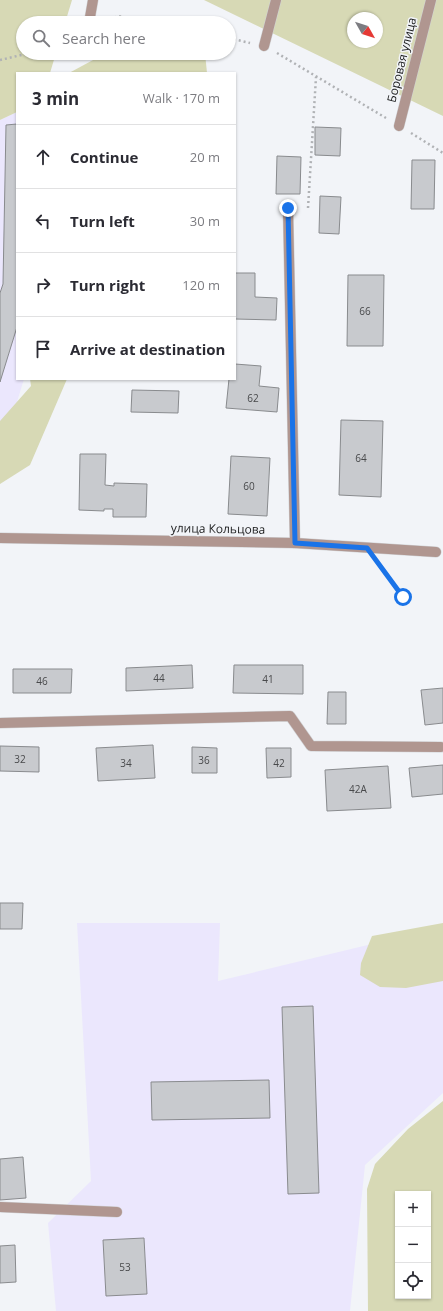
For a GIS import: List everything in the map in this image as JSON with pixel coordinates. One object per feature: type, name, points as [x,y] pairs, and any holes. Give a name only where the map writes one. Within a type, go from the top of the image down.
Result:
[{"type":"street","points":[[90,16],[93,0]]},
{"type":"street","points":[[264,46],[276,0]]},
{"type":"street","name":"Боровая улица","points":[[399,126],[431,0]]},
{"type":"street","points":[[288,208],[295,543]]},
{"type":"street","name":"улица Кольцова","points":[[0,538],[295,543],[436,552]]},
{"type":"street","points":[[0,723],[290,716],[311,746],[442,747]]},
{"type":"street","points":[[0,1207],[117,1212]]},
{"type":"path","points":[[236,40],[264,46],[443,152]]},
{"type":"path","points":[[0,60],[16,56]]},
{"type":"path","points":[[308,208],[316,77]]},
{"type":"path","points":[[367,548],[403,597]]},
{"type":"shaded area","points":[[16,112],[16,380],[24,380],[0,457],[0,120]]},
{"type":"shaded area","points":[[77,923],[220,923],[218,981],[443,927],[443,1093],[365,1165],[350,1311],[56,1311],[48,1223],[91,1181]]},
{"type":"green space","points":[[0,0],[72,0],[67,16],[16,16],[16,60],[54,60],[50,72],[16,72],[16,112],[0,120]]},
{"type":"green space","points":[[204,0],[443,0],[443,116]]},
{"type":"green space","points":[[93,60],[206,60],[207,72],[71,72]]},
{"type":"green space","points":[[30,380],[67,380],[30,465],[0,484],[0,421],[31,386]]},
{"type":"green space","points":[[443,923],[443,981],[406,988],[380,987],[360,975],[361,963],[372,936]]},
{"type":"green space","points":[[443,1101],[443,1311],[368,1311],[367,1189],[375,1164],[408,1129]]},
{"type":"building","points":[[16,124],[16,330],[0,382],[0,293],[3,284],[6,125]]},
{"type":"building","points":[[315,127],[341,128],[340,156],[315,155]]},
{"type":"building","points":[[277,156],[301,157],[300,194],[276,194]]},
{"type":"building","points":[[412,160],[435,160],[434,209],[411,209]]},
{"type":"building","points":[[320,196],[341,197],[339,234],[319,233]]},
{"type":"building","points":[[236,273],[255,273],[255,297],[277,298],[276,320],[236,319]]},
{"type":"building","points":[[348,275],[384,275],[383,346],[347,346]]},
{"type":"building","points":[[236,364],[261,366],[259,386],[279,388],[277,412],[226,408],[229,380],[236,380]]},
{"type":"building","points":[[132,390],[179,391],[178,413],[131,412]]},
{"type":"building","points":[[341,420],[383,421],[381,497],[339,495]]},
{"type":"building","points":[[80,454],[106,454],[105,485],[114,486],[114,483],[147,484],[146,517],[113,517],[113,509],[104,509],[104,511],[79,510]]},
{"type":"building","points":[[231,456],[270,458],[267,516],[228,514]]},
{"type":"building","points":[[192,665],[193,688],[126,691],[126,668]]},
{"type":"building","points":[[234,665],[303,665],[303,694],[233,693]]},
{"type":"building","points":[[13,669],[72,669],[71,693],[13,693]]},
{"type":"building","points":[[443,688],[443,723],[425,725],[421,690]]},
{"type":"building","points":[[328,692],[346,692],[346,724],[327,724]]},
{"type":"building","points":[[153,745],[155,778],[98,781],[96,748]]},
{"type":"building","points":[[0,746],[39,747],[39,772],[0,771]]},
{"type":"building","points":[[192,747],[217,748],[217,773],[192,773]]},
{"type":"building","points":[[266,748],[291,748],[291,777],[267,778]]},
{"type":"building","points":[[443,765],[443,794],[412,797],[409,768]]},
{"type":"building","points":[[388,766],[391,808],[327,811],[325,770]]},
{"type":"building","points":[[0,903],[23,903],[22,929],[0,929]]},
{"type":"building","points":[[313,1006],[319,1193],[288,1194],[282,1007]]},
{"type":"building","points":[[269,1080],[270,1118],[152,1120],[151,1082]]},
{"type":"building","points":[[23,1157],[26,1198],[0,1200],[0,1159]]},
{"type":"building","points":[[144,1238],[147,1294],[106,1296],[103,1240]]},
{"type":"building","points":[[15,1245],[16,1282],[0,1283],[0,1246]]},
{"type":"route","points":[[288,208],[295,543],[367,548],[403,597]]}]
